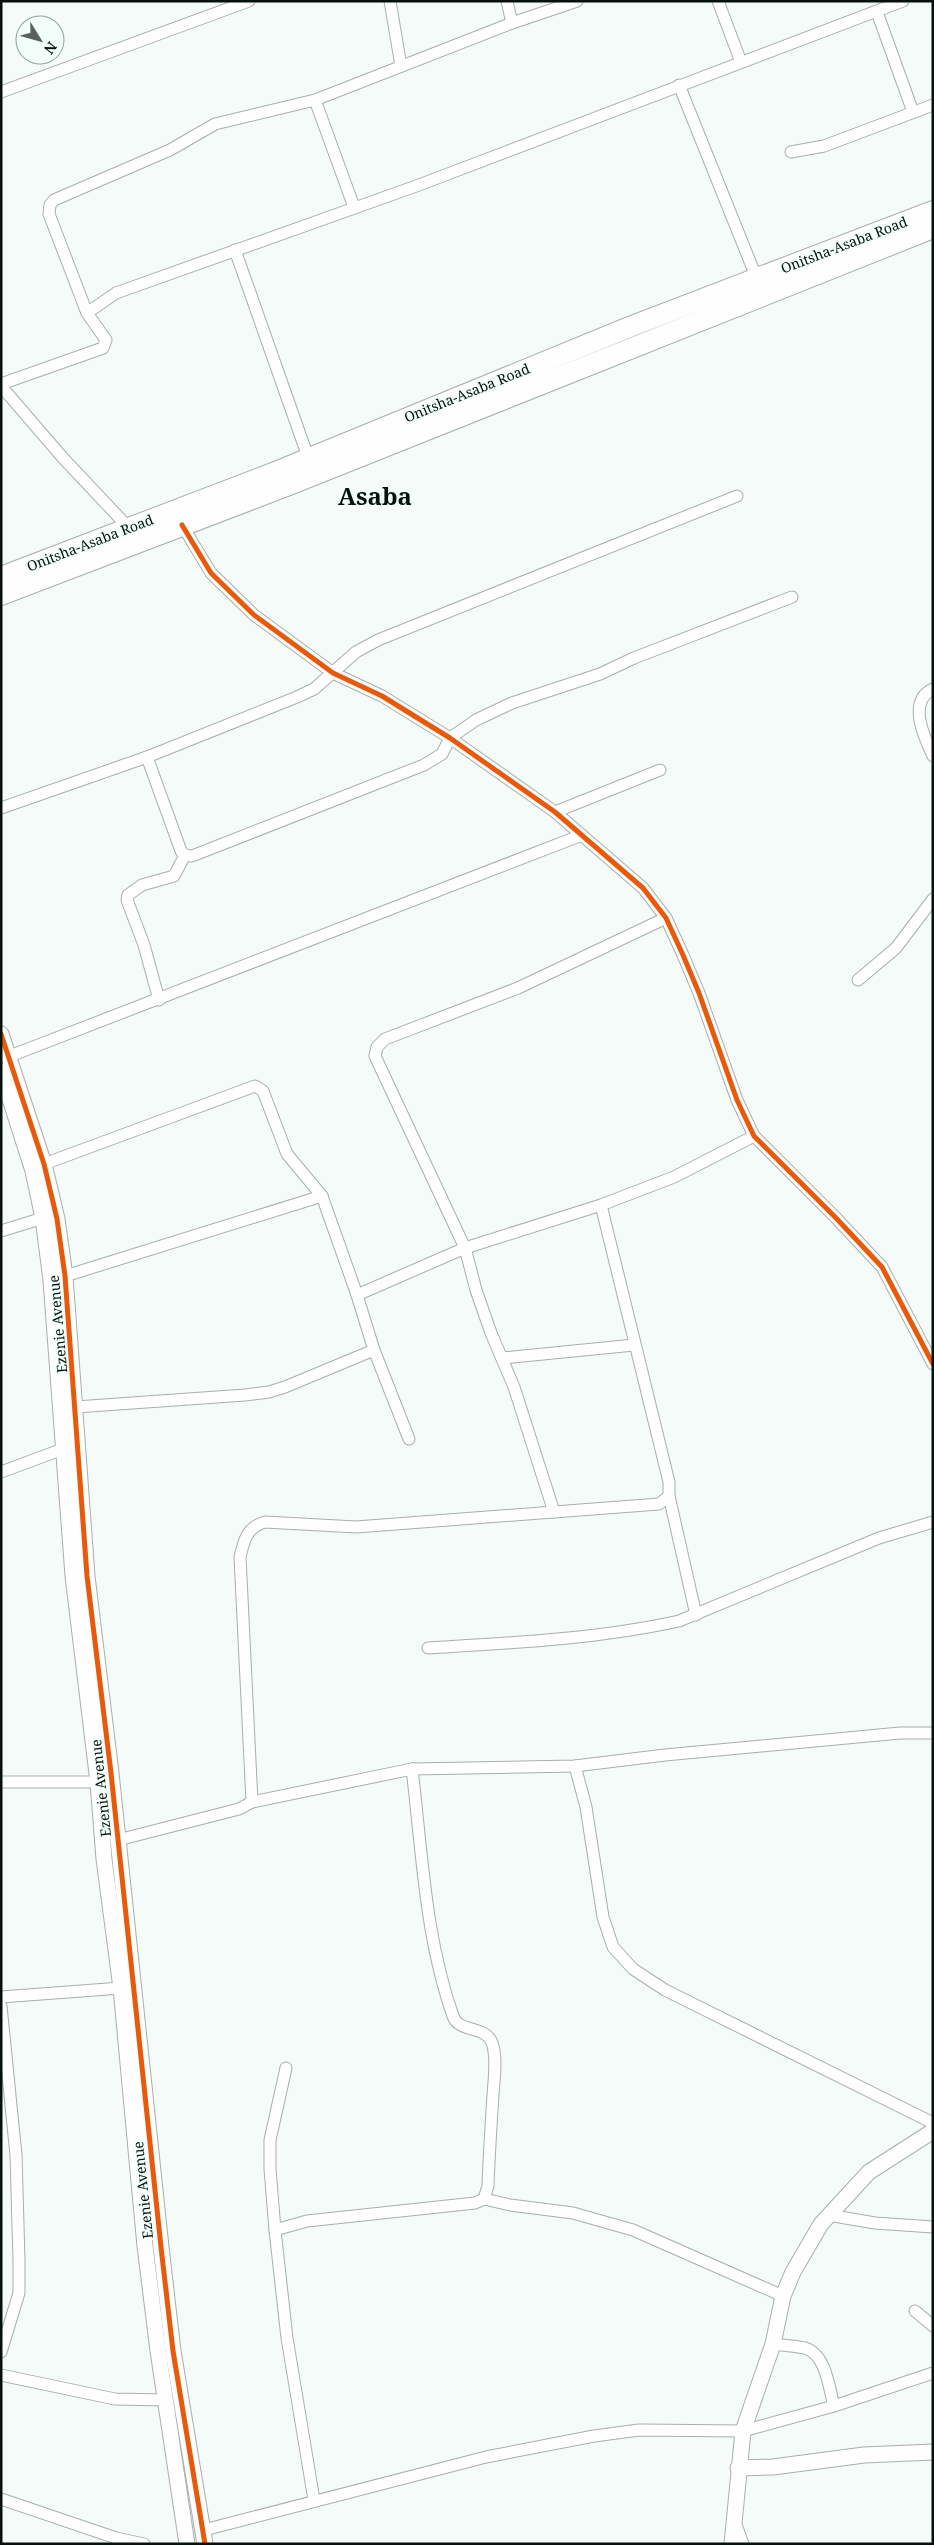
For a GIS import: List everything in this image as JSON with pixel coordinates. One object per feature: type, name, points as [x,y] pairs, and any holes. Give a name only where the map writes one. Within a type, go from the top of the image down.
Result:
[{"type":"highway","name":"Onitsha-Asaba Road","points":[[1,577],[308,457],[532,377],[756,279],[933,211]]},
{"type":"highway","points":[[1,595],[289,485],[532,377],[933,228]]},
{"type":"street","points":[[1,92],[249,1]]},
{"type":"street","points":[[390,1],[401,66]]},
{"type":"street","points":[[507,1],[512,23]]},
{"type":"street","points":[[129,528],[63,458],[1,385],[103,348],[106,340],[87,313],[49,214],[50,205],[54,200],[170,150],[215,124],[315,100],[512,23],[577,1]]},
{"type":"street","points":[[718,1],[741,62]]},
{"type":"street","points":[[87,313],[116,293],[419,185],[903,1]]},
{"type":"street","points":[[877,12],[913,112]]},
{"type":"street","points":[[679,85],[756,279]]},
{"type":"street","points":[[315,100],[354,207]]},
{"type":"street","points":[[791,152],[824,146],[933,105]]},
{"type":"street","points":[[234,250],[308,457]]},
{"type":"street","points":[[1,808],[147,757],[297,697],[314,689],[356,652],[378,640],[737,496]]},
{"type":"street","points":[[182,525],[211,573],[254,615],[334,673],[382,696],[450,738],[555,812],[643,888],[666,918],[699,993],[737,1100],[754,1136],[882,1267],[933,1364]]},
{"type":"street","points":[[186,855],[198,854],[424,765],[442,754],[450,738],[476,720],[512,703],[600,674],[634,658],[792,596]]},
{"type":"street","points":[[933,689],[924,695],[919,704],[919,716],[933,756]]},
{"type":"street","points":[[147,757],[182,851],[186,855]]},
{"type":"street","points":[[555,812],[660,770]]},
{"type":"street","points":[[10,1056],[582,835]]},
{"type":"street","points":[[159,1000],[144,945],[127,900],[128,895],[142,885],[174,876],[186,855]]},
{"type":"street","points":[[858,980],[896,948],[933,899]]},
{"type":"street","points":[[554,1512],[514,1387],[476,1290],[465,1248],[375,1056],[377,1047],[385,1039],[518,988],[666,918]]},
{"type":"street","name":"Ezenie Avenue","points":[[1,1034],[10,1056],[44,1164],[57,1219],[66,1276],[87,1576],[118,1840],[134,2071],[158,2292],[165,2400],[187,2544]]},
{"type":"street","name":"Ezenie Avenue","points":[[1,1071],[33,1171],[43,1218],[52,1280],[72,1576],[98,1782],[104,1859],[120,1988],[134,2071]]},
{"type":"street","points":[[44,1164],[255,1086],[263,1091],[287,1154],[322,1196],[374,1350],[409,1439]]},
{"type":"street","points":[[357,1295],[465,1248],[601,1205],[674,1177],[754,1136]]},
{"type":"street","points":[[66,1276],[322,1196]]},
{"type":"street","points":[[601,1205],[669,1482],[669,1496],[696,1615]]},
{"type":"street","points":[[1,1231],[43,1218]]},
{"type":"street","points":[[502,1358],[634,1345]]},
{"type":"street","points":[[76,1407],[269,1392],[374,1350]]},
{"type":"street","points":[[1,1472],[63,1449]]},
{"type":"street","points":[[252,1802],[240,1556],[245,1538],[250,1529],[265,1522],[356,1527],[659,1504],[669,1496]]},
{"type":"street","points":[[67,1500],[82,1497]]},
{"type":"street","points":[[428,1648],[579,1636],[650,1627],[696,1615],[880,1538],[933,1522]]},
{"type":"street","points":[[118,1840],[240,1809],[252,1802],[412,1769],[575,1766],[665,1755],[900,1733],[933,1732]]},
{"type":"street","points":[[575,1766],[586,1807],[603,1917],[614,1947],[633,1969],[665,1990],[933,2123]]},
{"type":"street","points":[[412,1769],[431,1928],[442,1981],[454,2019],[462,2026],[481,2030],[493,2044],[494,2070],[488,2186],[484,2199]]},
{"type":"street","points":[[1,1782],[98,1782]]},
{"type":"street","points":[[1,1997],[120,1988]]},
{"type":"street","points":[[1,2006],[16,2155],[19,2261],[19,2293],[1,2352]]},
{"type":"street","points":[[286,2068],[270,2140],[270,2168],[275,2230],[288,2338],[314,2500]]},
{"type":"street","points":[[732,2544],[742,2431],[773,2344],[783,2296],[806,2247],[828,2215],[869,2172],[930,2136]]},
{"type":"street","points":[[275,2230],[308,2221],[475,2203],[484,2199],[510,2205],[573,2213],[633,2230],[783,2296]]},
{"type":"street","points":[[828,2215],[875,2223],[933,2227]]},
{"type":"street","name":"Ezenie Avenue","points":[[158,2292],[184,2419],[204,2537]]},
{"type":"street","points":[[915,2311],[933,2326]]},
{"type":"street","points":[[773,2344],[807,2348],[818,2356],[827,2378],[834,2406]]},
{"type":"street","points":[[204,2537],[314,2500],[486,2457],[594,2436],[640,2430],[742,2431],[834,2406],[933,2373]]},
{"type":"street","points":[[1,2374],[116,2399],[165,2400]]},
{"type":"street","points":[[738,2468],[773,2467],[864,2456],[933,2452]]},
{"type":"street","points":[[1,2500],[116,2538],[144,2544]]},
{"type":"street","points":[[734,2517],[743,2544]]},
{"type":"cycle path","points":[[182,525],[211,573],[254,615],[333,673],[382,696],[450,738],[555,812],[643,888],[666,918],[683,955],[699,993],[737,1100],[754,1136],[882,1267],[933,1364]]},
{"type":"cycle path","points":[[1,1034],[44,1164],[57,1219],[65,1276],[87,1576],[111,1773],[161,2247],[173,2351],[205,2544]]},
{"type":"district","name":"Asaba","points":[[375,497]]}]
